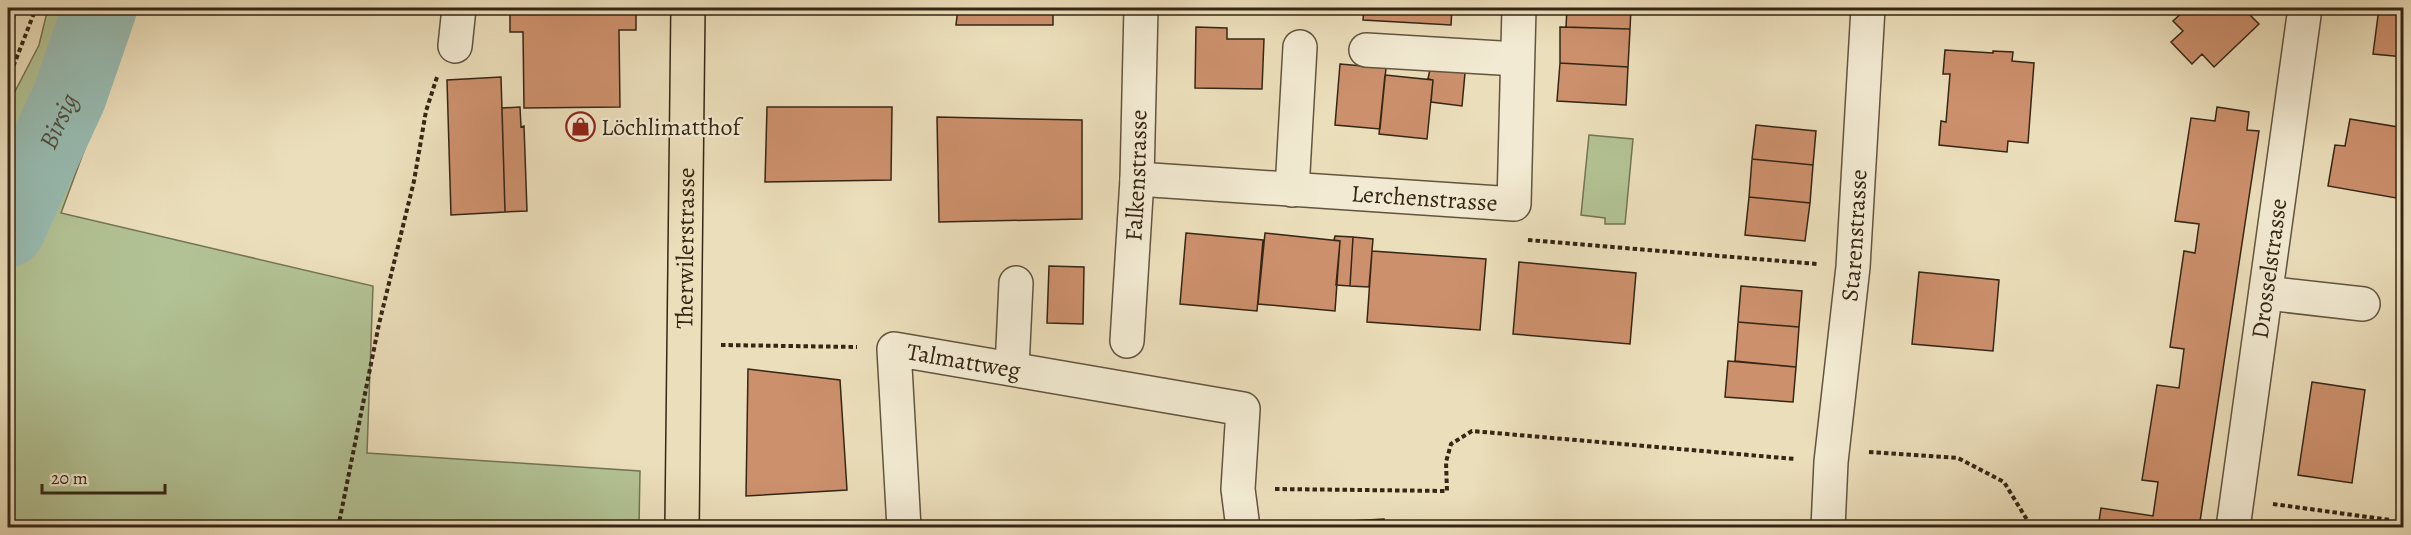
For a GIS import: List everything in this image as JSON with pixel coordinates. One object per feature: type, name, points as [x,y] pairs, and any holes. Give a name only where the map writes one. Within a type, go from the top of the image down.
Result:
[{"type":"main road","name":"Therwilerstrasse","points":[[682,528],[688,8]]},
{"type":"street","points":[[455,46],[459,8]]},
{"type":"street","name":"Falkenstrasse","points":[[1127,341],[1137,179],[1141,8]]},
{"type":"street","name":"Lerchenstrasse","points":[[1137,179],[1514,204],[1519,8]]},
{"type":"street","name":"Starenstrasse","points":[[1828,528],[1831,462],[1853,267],[1868,8]]},
{"type":"street","name":"Drosselstrasse","points":[[2235,513],[2305,8]]},
{"type":"street","points":[[1292,190],[1300,47]]},
{"type":"street","points":[[1366,50],[1517,59]]},
{"type":"street","points":[[1012,368],[1016,283]]},
{"type":"street","points":[[2266,293],[2363,304]]},
{"type":"street","points":[[894,349],[904,528]]},
{"type":"street","name":"Talmattweg","points":[[894,349],[1243,409],[1239,489]]},
{"type":"street","points":[[1239,489],[1243,528]]},
{"type":"path","points":[[8,80],[36,8]]},
{"type":"path","points":[[338,528],[379,324],[414,181],[426,111],[441,62],[455,46]]},
{"type":"path","points":[[1514,204],[1515,239],[1853,267]]},
{"type":"path","name":"Talmattweg","points":[[684,344],[894,349]]},
{"type":"path","points":[[1239,489],[1447,491],[1446,462],[1451,444],[1472,431],[1831,462],[1862,451],[1959,458],[2004,482],[2032,528]]},
{"type":"path","points":[[2235,513],[2390,520]]},
{"type":"green space","points":[[8,8],[18,8],[8,36]]},
{"type":"green space","points":[[48,8],[137,8],[61,213],[373,286],[367,453],[640,471],[639,527],[8,527],[8,105],[39,45]]},
{"type":"green space","points":[[1589,135],[1633,139],[1625,224],[1605,224],[1605,218],[1581,215]]},
{"type":"building","points":[[510,8],[636,8],[636,30],[619,30],[620,107],[524,108],[523,32],[510,32]]},
{"type":"building","points":[[958,8],[1053,8],[1053,25],[956,25]]},
{"type":"building","points":[[1364,8],[1452,8],[1451,25],[1363,20]]},
{"type":"building","points":[[1567,8],[1631,8],[1630,29],[1566,27]]},
{"type":"building","points":[[2187,8],[2254,8],[2248,13],[2259,24],[2214,67],[2202,54],[2192,64],[2171,42],[2183,31],[2173,21]]},
{"type":"building","points":[[2379,8],[2404,8],[2404,57],[2373,54]]},
{"type":"building","points":[[1196,27],[1227,28],[1227,39],[1264,39],[1262,89],[1195,88]]},
{"type":"building","points":[[1560,27],[1630,29],[1628,67],[1560,63]]},
{"type":"building","points":[[1945,50],[2013,52],[2012,61],[2034,63],[2028,143],[2008,141],[2007,152],[1939,145],[1941,121],[1946,122],[1950,74],[1943,74]]},
{"type":"building","points":[[1560,63],[1628,67],[1626,105],[1557,101]]},
{"type":"building","points":[[1340,64],[1386,68],[1380,129],[1335,125]]},
{"type":"building","points":[[1430,69],[1465,73],[1462,106],[1431,102],[1433,80],[1428,79]]},
{"type":"building","points":[[1385,75],[1433,80],[1427,139],[1379,134]]},
{"type":"building","points":[[501,77],[505,212],[451,215],[447,80]]},
{"type":"building","points":[[520,107],[521,127],[524,126],[527,211],[505,212],[502,108]]},
{"type":"building","points":[[767,107],[892,107],[891,180],[765,182]]},
{"type":"building","points":[[2217,107],[2249,112],[2247,130],[2259,131],[2199,528],[2098,528],[2101,508],[2153,516],[2158,482],[2142,480],[2157,385],[2179,388],[2184,349],[2170,347],[2184,251],[2195,253],[2199,224],[2175,221],[2191,118],[2215,121]]},
{"type":"building","points":[[937,117],[1082,120],[1082,219],[939,222]]},
{"type":"building","points":[[2350,119],[2404,128],[2404,158],[2396,198],[2328,186],[2335,145],[2345,146]]},
{"type":"building","points":[[1756,125],[1816,131],[1813,165],[1752,159]]},
{"type":"building","points":[[1752,159],[1813,165],[1810,203],[1749,197]]},
{"type":"building","points":[[1749,197],[1810,203],[1805,241],[1745,235]]},
{"type":"building","points":[[1186,233],[1263,240],[1257,311],[1180,304]]},
{"type":"building","points":[[1265,233],[1340,241],[1335,311],[1258,304]]},
{"type":"building","points":[[1335,236],[1353,237],[1350,286],[1336,285],[1340,241],[1334,240]]},
{"type":"building","points":[[1353,237],[1373,239],[1369,287],[1350,286]]},
{"type":"building","points":[[1372,251],[1486,259],[1480,330],[1367,322]]},
{"type":"building","points":[[1519,262],[1636,273],[1630,344],[1513,334]]},
{"type":"building","points":[[1049,266],[1084,267],[1083,324],[1047,323]]},
{"type":"building","points":[[1919,272],[1999,280],[1993,351],[1912,344]]},
{"type":"building","points":[[1741,286],[1802,291],[1799,327],[1738,322]]},
{"type":"building","points":[[1738,322],[1799,327],[1796,367],[1735,361]]},
{"type":"building","points":[[1728,361],[1796,367],[1793,402],[1725,397]]},
{"type":"building","points":[[748,369],[840,380],[847,490],[746,496]]},
{"type":"building","points":[[2312,382],[2365,390],[2352,483],[2298,475]]},
{"type":"building","points":[[1384,519],[1385,528],[1278,528],[1278,525]]},
{"type":"waterway","name":"Birsig","points":[[8,230],[70,95],[100,8]]},
{"type":"place","name":"Löchlimatthof","points":[[580,127]]}]
